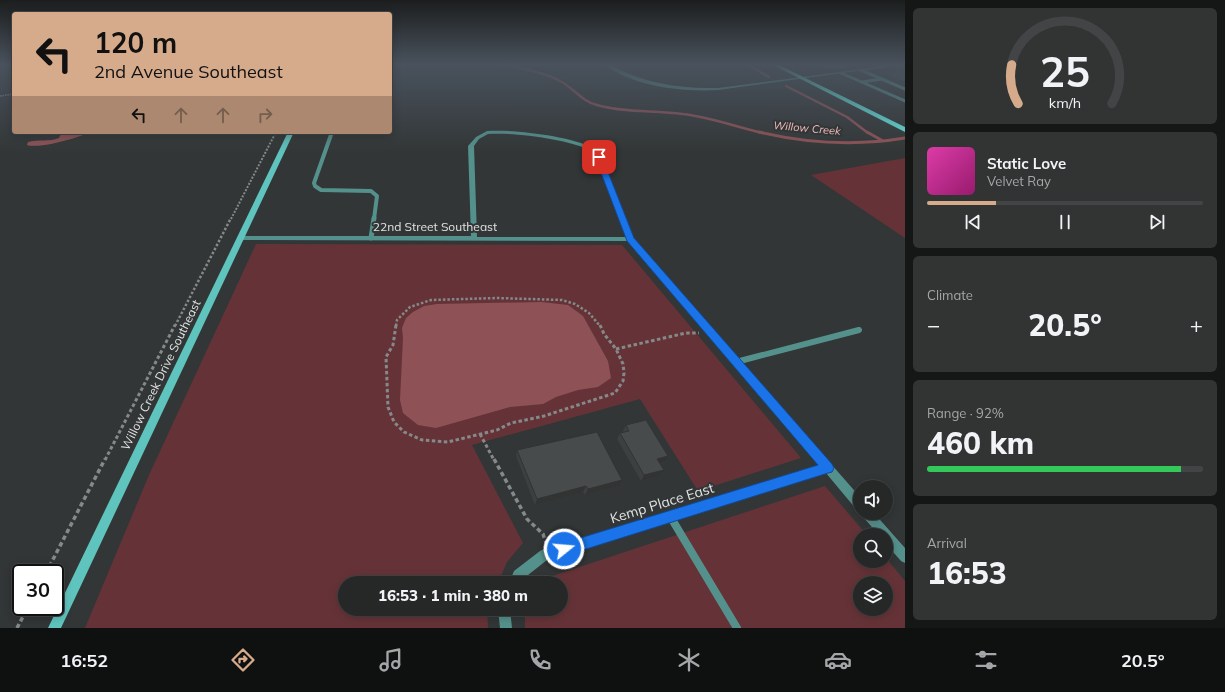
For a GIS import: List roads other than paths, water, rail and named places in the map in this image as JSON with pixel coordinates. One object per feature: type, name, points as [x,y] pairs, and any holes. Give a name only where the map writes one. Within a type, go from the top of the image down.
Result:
[{"type":"main road","points":[[834,94],[905,130]]},
{"type":"main road","name":"Willow Creek Drive Southeast","points":[[54,628],[290,134]]},
{"type":"street","points":[[474,238],[471,146],[475,139],[482,135],[497,131],[572,142],[587,147],[599,157],[630,239],[853,497]]},
{"type":"street","name":"22nd Street Southeast","points":[[240,238],[630,239]]},
{"type":"street","name":"Kemp Place East","points":[[518,576],[544,555],[828,468]]},
{"type":"street","points":[[873,520],[905,556]]},
{"type":"street","points":[[505,616],[506,628]]},
{"type":"lane","points":[[889,94],[905,101]]},
{"type":"lane","points":[[331,134],[314,183],[315,186],[322,190],[371,191],[375,193],[377,196],[370,238]]},
{"type":"lane","points":[[736,362],[859,330]]},
{"type":"lane","points":[[670,516],[737,628]]},
{"type":"waterway","name":"Willow Creek","points":[[578,94],[587,101],[608,108],[693,115],[760,132]]},
{"type":"waterway","points":[[802,94],[847,117],[868,133]]},
{"type":"waterway","name":"Willow Creek","points":[[760,132],[813,141],[850,143],[882,141]]},
{"type":"waterway","points":[[867,132],[882,141]]},
{"type":"waterway","name":"Willow Creek","points":[[882,141],[905,138]]}]
